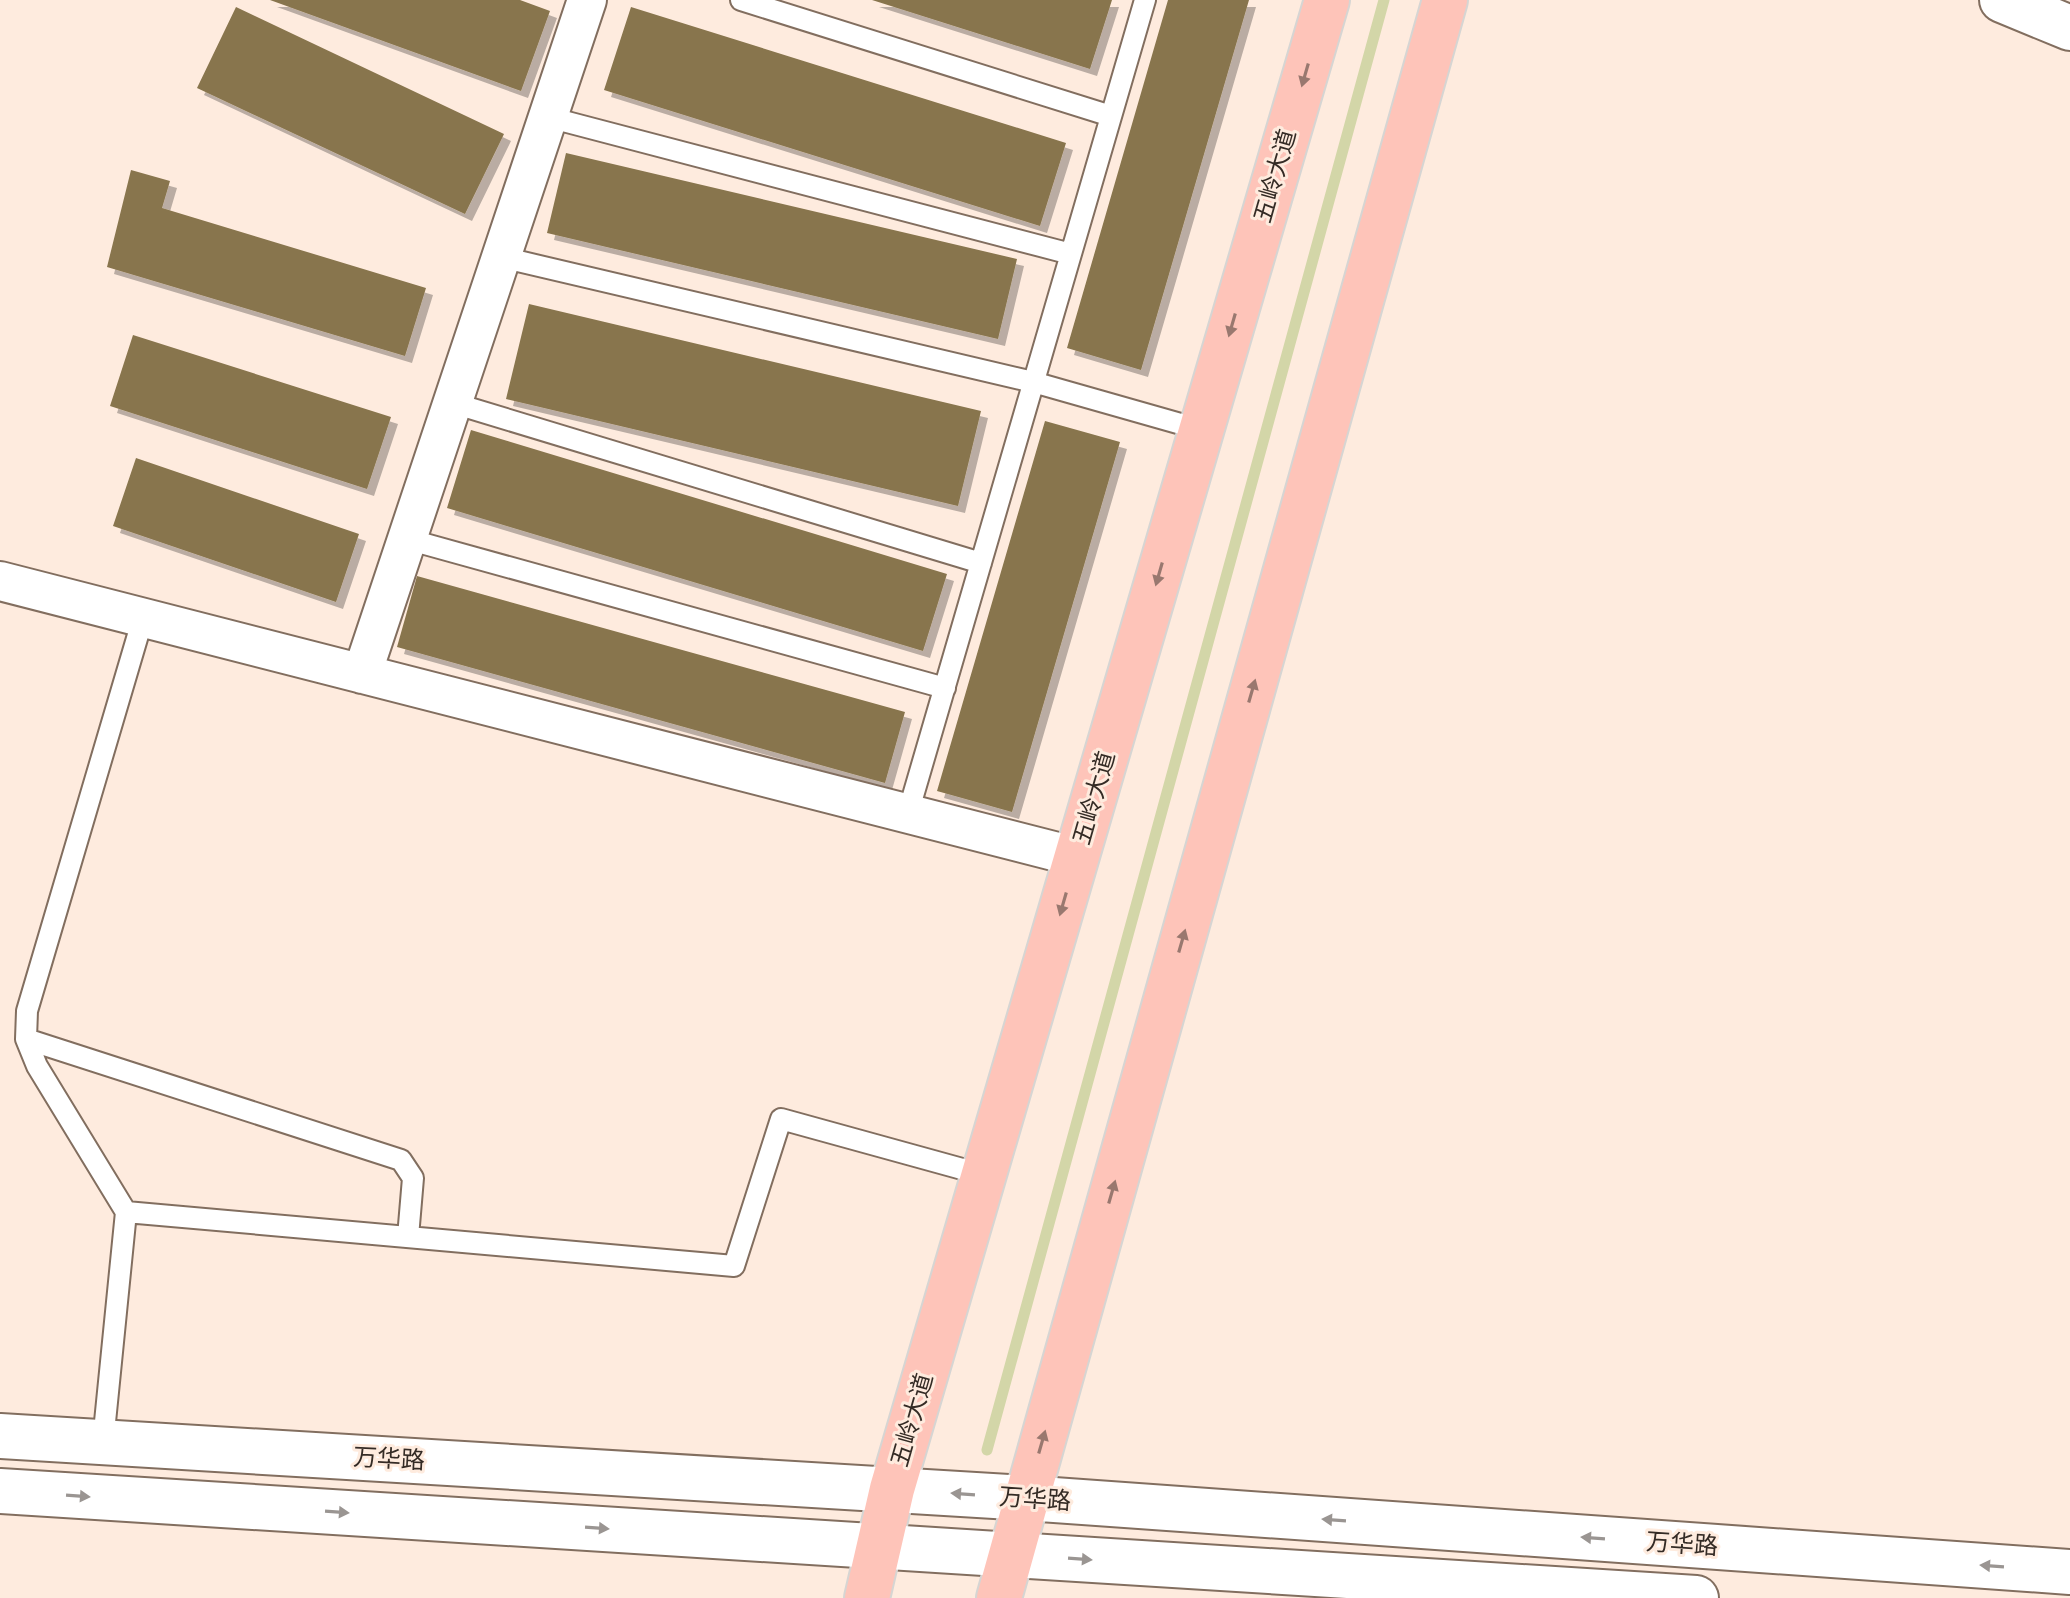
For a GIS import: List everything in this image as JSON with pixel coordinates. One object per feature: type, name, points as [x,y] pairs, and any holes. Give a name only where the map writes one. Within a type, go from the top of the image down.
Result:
[{"type":"main road","name":"五岭大道","points":[[867,1598],[892,1489],[1327,0]]},
{"type":"main road","points":[[999,1598],[1445,0]]},
{"type":"main road","points":[[2002,0],[2070,28]]},
{"type":"main road","name":"万华路","points":[[0,1436],[892,1489],[2070,1572]]},
{"type":"main road","points":[[0,1491],[1696,1598]]},
{"type":"street","points":[[362,674],[587,0]]},
{"type":"street","points":[[0,581],[1077,857]]},
{"type":"lane","points":[[741,0],[1111,116]]},
{"type":"lane","points":[[908,813],[1145,0]]},
{"type":"lane","points":[[548,117],[1071,254]]},
{"type":"lane","points":[[501,257],[1033,382],[1202,430]]},
{"type":"lane","points":[[453,403],[981,563]]},
{"type":"lane","points":[[407,539],[945,688]]},
{"type":"lane","points":[[103,1442],[126,1212],[37,1066],[26,1039],[27,1011],[143,618]]},
{"type":"lane","points":[[26,1039],[401,1160],[413,1178],[408,1237]]},
{"type":"lane","points":[[126,1212],[734,1266],[781,1119],[984,1175]]},
{"type":"building","points":[[270,0],[520,0],[550,11],[521,91]]},
{"type":"building","points":[[872,0],[1112,0],[1090,69]]},
{"type":"building","points":[[1168,0],[1249,0],[1141,370],[1067,348]]},
{"type":"building","points":[[236,7],[504,134],[465,214],[197,88]]},
{"type":"building","points":[[631,7],[1066,143],[1040,226],[604,90]]},
{"type":"building","points":[[566,153],[1017,259],[998,339],[547,233]]},
{"type":"building","points":[[131,170],[170,181],[162,208],[426,288],[405,356],[107,267]]},
{"type":"building","points":[[529,304],[981,411],[958,506],[506,399]]},
{"type":"building","points":[[133,335],[391,417],[367,489],[110,406]]},
{"type":"building","points":[[1045,421],[1120,442],[1012,812],[937,791]]},
{"type":"building","points":[[471,430],[947,574],[923,651],[447,508]]},
{"type":"building","points":[[136,458],[359,534],[336,602],[113,526]]},
{"type":"building","points":[[417,576],[905,712],[885,783],[397,647]]},
{"type":"waterway","points":[[987,1450],[1384,0]]}]
